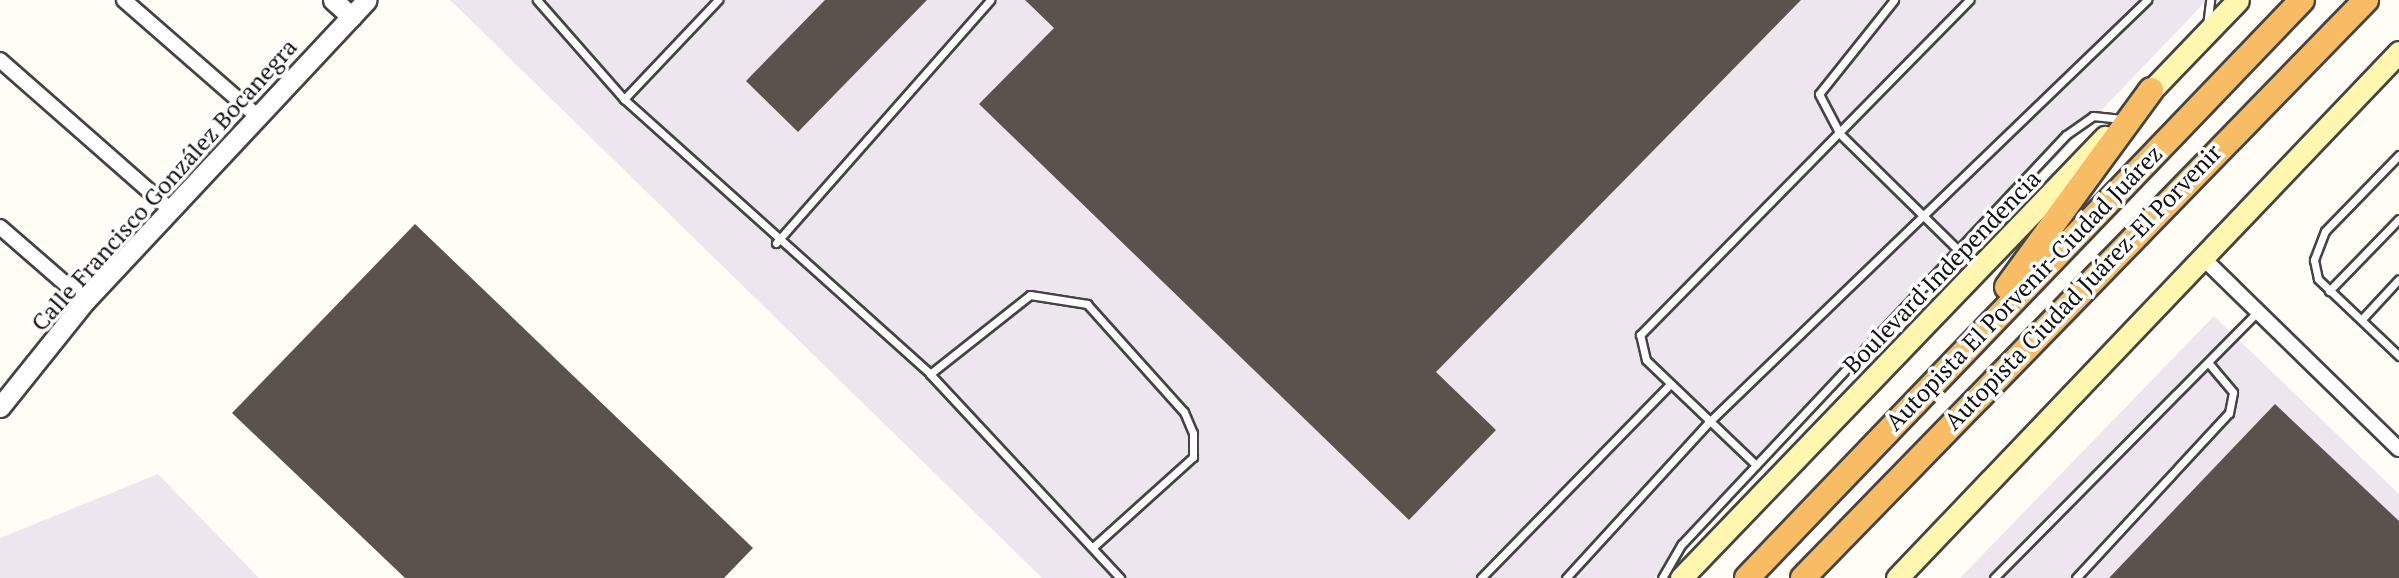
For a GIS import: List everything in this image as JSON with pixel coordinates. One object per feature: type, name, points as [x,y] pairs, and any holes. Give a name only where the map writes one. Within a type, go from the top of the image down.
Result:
[{"type":"highway","name":"Autopista El Porvenir-Ciudad Juárez","points":[[1747,578],[2302,0]]},
{"type":"highway","name":"Autopista Ciudad Juárez-El Porvenir","points":[[1802,578],[2366,0]]},
{"type":"highway","points":[[1951,363],[2151,90]]},
{"type":"main road","name":"Boulevard Independencia","points":[[1681,578],[1876,379],[2238,0]]},
{"type":"main road","points":[[1899,578],[2399,52]]},
{"type":"street","points":[[124,0],[258,117]]},
{"type":"street","points":[[333,0],[352,17]]},
{"type":"street","name":"Calle Francisco González Bocanegra","points":[[1,404],[85,301],[367,0]]},
{"type":"street","points":[[0,60],[171,209]]},
{"type":"street","points":[[0,227],[85,301]]},
{"type":"street","points":[[2204,259],[2399,449]]},
{"type":"lane","points":[[537,0],[624,99],[776,243],[930,374],[1120,578]]},
{"type":"lane","points":[[624,99],[718,0]]},
{"type":"lane","points":[[776,243],[990,0]]},
{"type":"lane","points":[[1894,0],[1824,81],[1823,104],[1840,134],[1961,253]]},
{"type":"lane","points":[[1756,465],[1708,423],[1646,360],[1640,335],[1969,0]]},
{"type":"lane","points":[[1566,578],[1708,423],[1922,213],[2147,0]]},
{"type":"lane","points":[[2206,33],[2210,0]]},
{"type":"lane","points":[[1662,578],[1682,544],[1961,253],[2081,122],[2105,115],[2122,120]]},
{"type":"lane","points":[[2399,155],[2318,240],[2314,270],[2329,291],[2399,356]]},
{"type":"lane","points":[[2329,291],[2399,219]]},
{"type":"lane","points":[[2362,319],[2399,279]]},
{"type":"lane","points":[[930,374],[1030,295],[1087,304],[1184,411],[1193,433],[1193,457],[1093,547]]},
{"type":"lane","points":[[1994,578],[2209,363],[2258,310]]},
{"type":"lane","points":[[1856,361],[1876,379]]},
{"type":"lane","points":[[2076,578],[2229,413],[2233,392],[2209,363]]},
{"type":"lane","points":[[1481,578],[1670,384]]},
{"type":"shaded area","points":[[450,0],[2207,0],[1654,578],[1042,578]]},
{"type":"shaded area","points":[[2214,316],[2399,494],[2399,578],[1960,578]]},
{"type":"shaded area","points":[[158,474],[259,578],[0,578],[0,538]]},
{"type":"building","points":[[825,0],[927,0],[798,132],[746,81]]},
{"type":"building","points":[[1025,0],[1801,0],[1436,372],[1496,430],[1409,520],[979,104],[1054,28]]},
{"type":"building","points":[[415,224],[753,548],[724,578],[405,578],[232,413]]},
{"type":"building","points":[[2275,404],[2399,521],[2399,578],[2109,578]]}]
